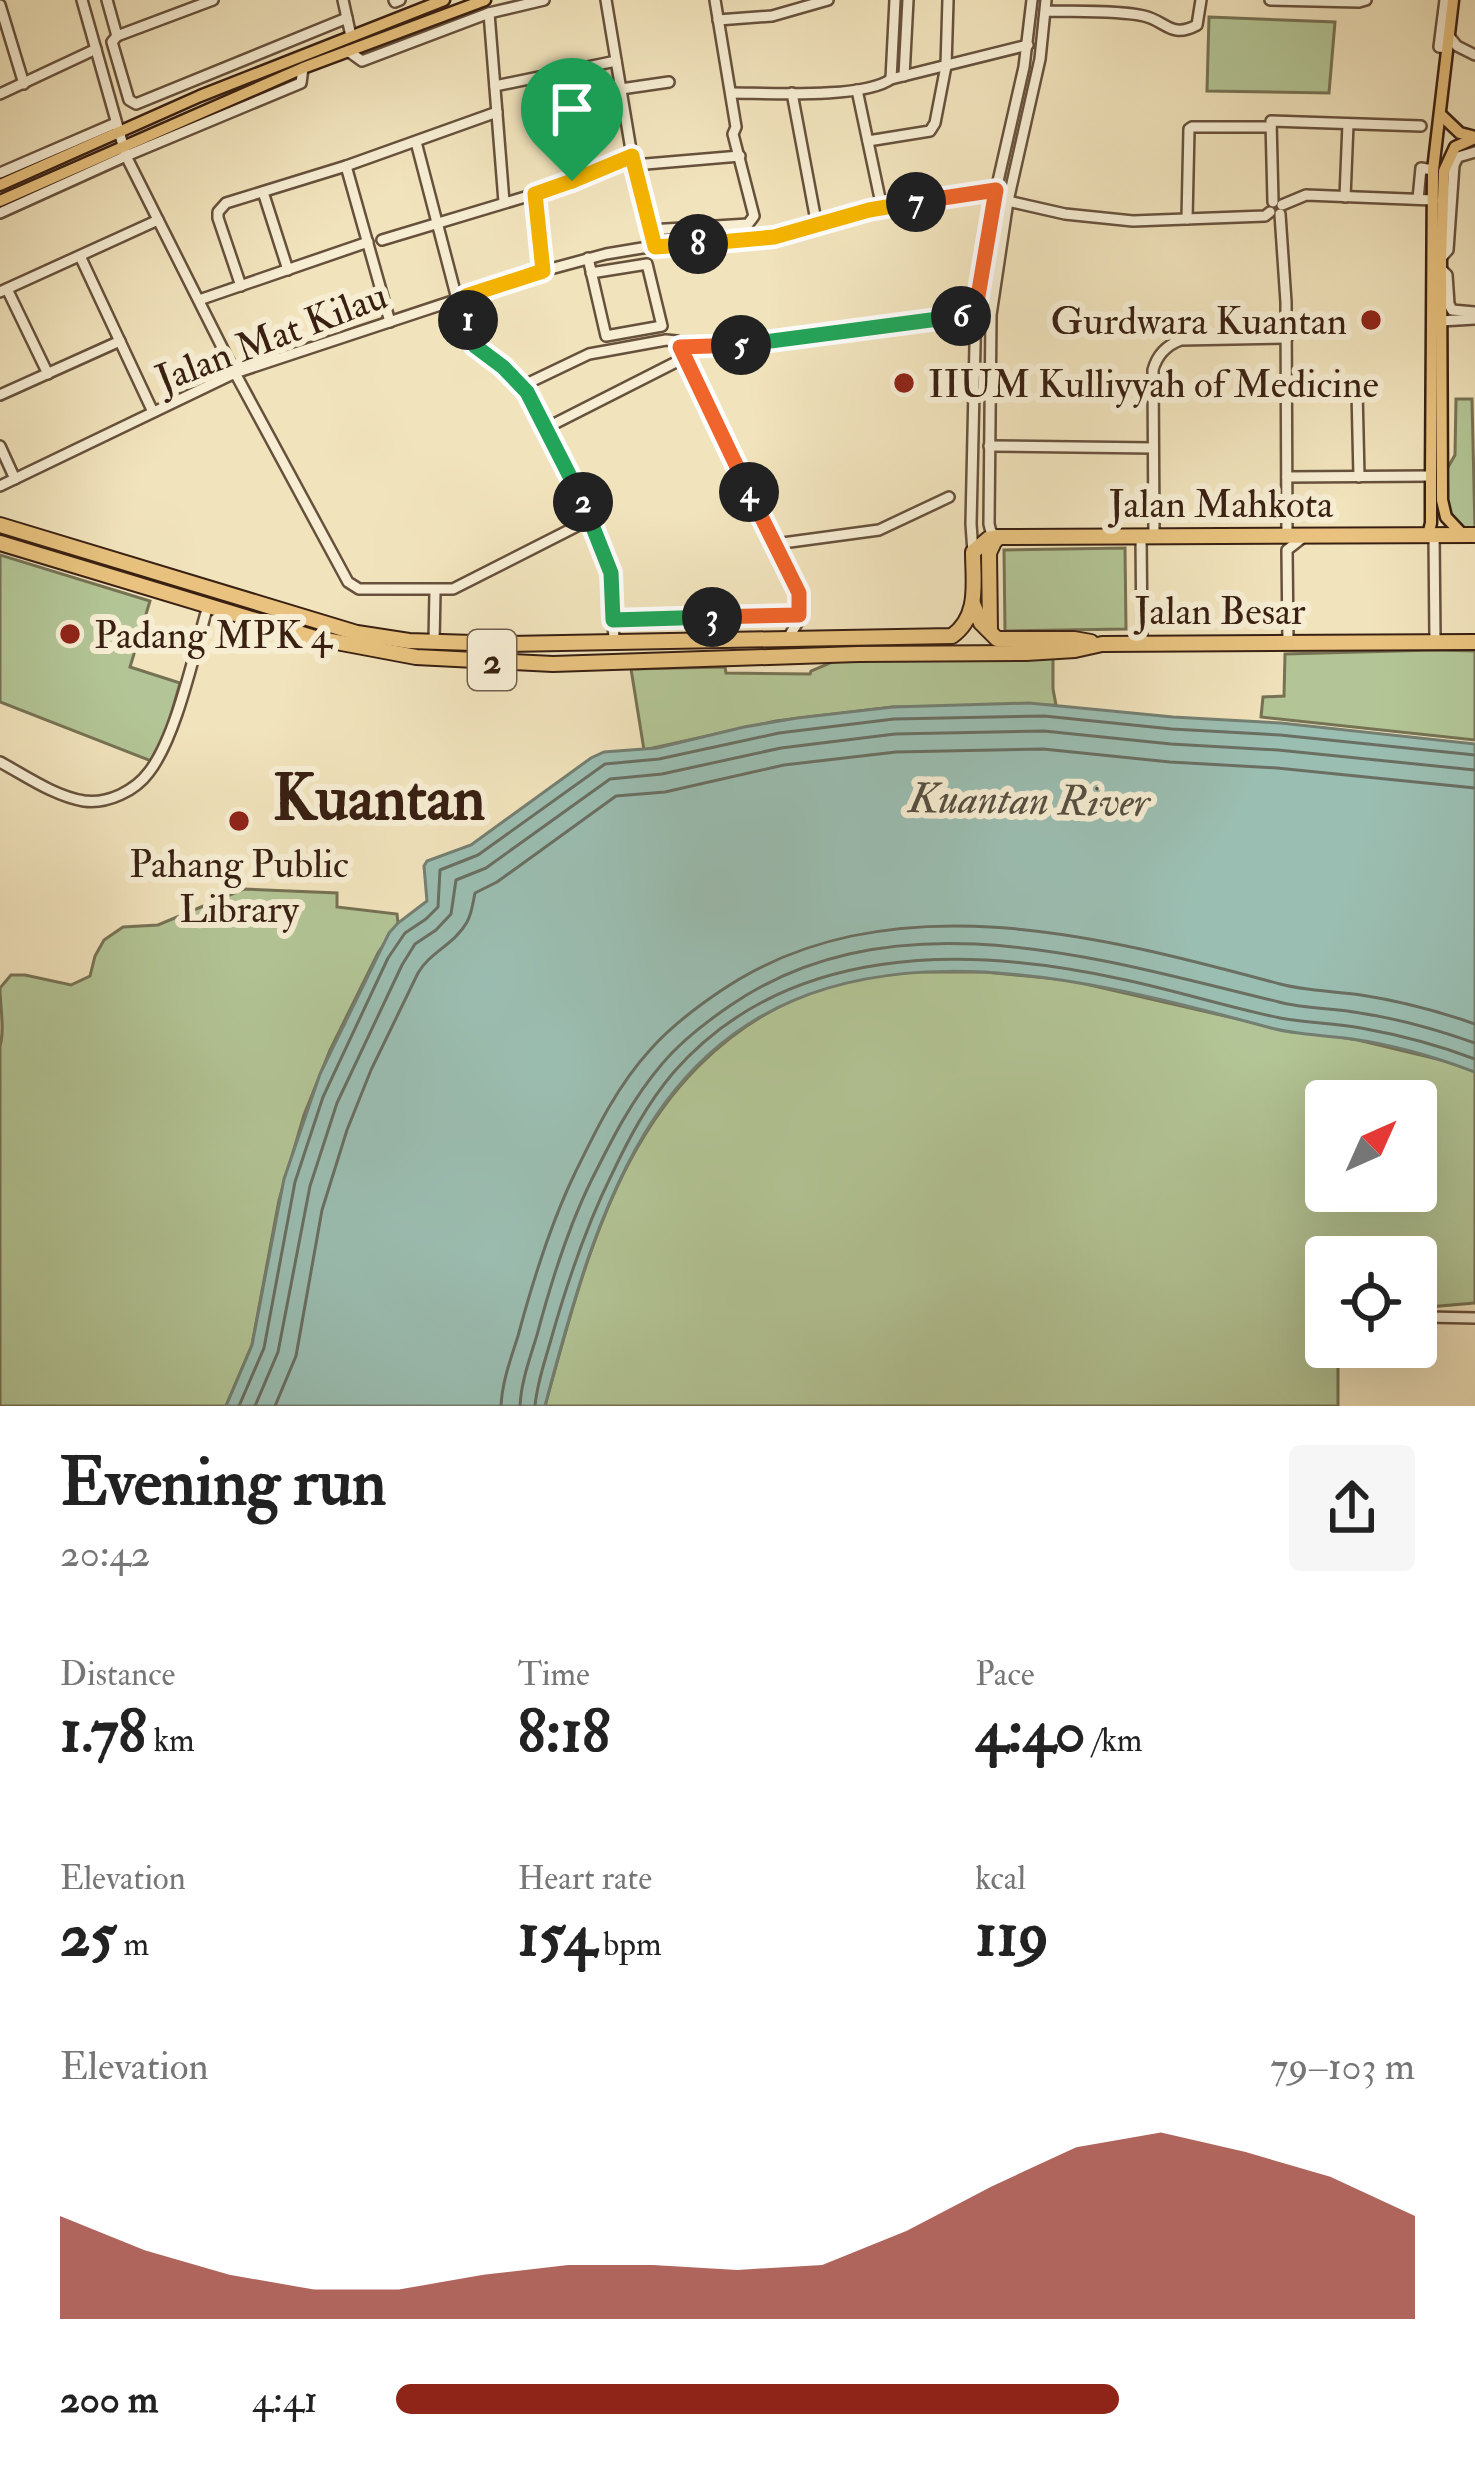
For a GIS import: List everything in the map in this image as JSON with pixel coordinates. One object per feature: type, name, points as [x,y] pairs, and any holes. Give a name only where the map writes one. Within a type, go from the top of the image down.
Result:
[{"type":"highway","name":"2","points":[[0,525],[319,623],[382,638],[434,643],[952,636],[965,625],[973,604]]},
{"type":"highway","name":"Jalan Mahkota","points":[[973,552],[988,539],[1000,537],[1469,535]]},
{"type":"highway","points":[[992,635],[989,553],[1000,537]]},
{"type":"highway","name":"2","points":[[0,543],[315,638],[395,655],[553,664],[821,655]]},
{"type":"highway","points":[[973,552],[973,604],[992,635],[1003,640],[1074,639],[1102,644]]},
{"type":"highway","points":[[783,656],[804,640],[821,655]]},
{"type":"highway","name":"Jalan Besar","points":[[821,655],[1064,651],[1142,643],[1475,641]]},
{"type":"highway","points":[[558,644],[597,649],[603,653],[599,662]]},
{"type":"main road","points":[[0,185],[117,128],[443,0]]},
{"type":"main road","points":[[0,201],[228,108],[304,68],[485,0]]},
{"type":"main road","points":[[1450,0],[1438,170],[1443,510],[1450,524],[1469,535]]},
{"type":"main road","points":[[1440,114],[1460,133],[1475,137]]},
{"type":"main road","points":[[1431,535],[1432,200],[1438,170],[1455,147],[1475,137]]},
{"type":"street","points":[[82,0],[124,151],[235,373],[348,582],[359,589],[435,591],[463,585],[590,519]]},
{"type":"street","points":[[107,0],[117,36]]},
{"type":"street","points":[[213,0],[117,36],[112,42],[132,103],[347,19]]},
{"type":"street","points":[[343,0],[351,36]]},
{"type":"street","points":[[348,50],[362,61],[489,14],[544,0]]},
{"type":"street","points":[[606,0],[633,160],[655,247]]},
{"type":"street","points":[[650,230],[753,221],[733,134],[736,128],[715,0]]},
{"type":"street","points":[[718,20],[772,16],[828,0]]},
{"type":"street","points":[[891,79],[895,0]]},
{"type":"street","points":[[904,76],[908,0]]},
{"type":"street","points":[[868,141],[930,131],[935,123],[946,65],[948,0]]},
{"type":"street","points":[[973,552],[975,314],[1028,45],[1031,0]]},
{"type":"street","points":[[1000,537],[991,532],[989,524],[991,315],[1046,5],[1147,16],[1169,30],[1196,28],[1201,0]]},
{"type":"street","points":[[1270,18],[1270,0],[1365,1]]},
{"type":"street","points":[[0,8],[24,83]]},
{"type":"street","points":[[489,14],[504,202]]},
{"type":"street","points":[[1445,44],[1475,55]]},
{"type":"street","points":[[731,93],[857,91],[1028,45]]},
{"type":"street","points":[[0,94],[96,49]]},
{"type":"street","points":[[495,86],[616,61]]},
{"type":"street","points":[[196,80],[200,96]]},
{"type":"street","points":[[621,89],[669,82]]},
{"type":"street","points":[[857,91],[882,208]]},
{"type":"street","points":[[792,93],[817,226]]},
{"type":"street","points":[[241,286],[218,218],[222,206],[497,112]]},
{"type":"street","points":[[1287,537],[1287,338],[1271,121],[1421,126]]},
{"type":"street","points":[[1345,197],[1348,124]]},
{"type":"street","points":[[1187,219],[1189,129],[1271,127]]},
{"type":"street","points":[[0,173],[117,128]]},
{"type":"street","points":[[416,142],[437,223],[462,298],[470,308],[468,335],[522,386],[590,519],[611,573],[614,642]]},
{"type":"street","points":[[565,144],[572,181]]},
{"type":"street","points":[[0,213],[124,151]]},
{"type":"street","points":[[1475,152],[1467,152],[1454,165],[1448,250],[1441,264],[1448,275],[1452,310],[1475,316]]},
{"type":"street","points":[[382,240],[633,160],[740,156]]},
{"type":"street","points":[[346,166],[390,322]]},
{"type":"street","points":[[1418,199],[1421,168],[1438,170]]},
{"type":"street","name":"Jalan Mat Kilau","points":[[0,486],[9,474],[235,373],[543,271],[655,247],[774,237],[882,208],[996,190]]},
{"type":"street","points":[[262,192],[288,270]]},
{"type":"street","points":[[535,194],[543,271]]},
{"type":"street","points":[[1008,201],[1133,221],[1264,216],[1306,195],[1432,200]]},
{"type":"street","points":[[48,374],[3,291],[158,220]]},
{"type":"street","points":[[199,300],[368,242]]},
{"type":"street","points":[[80,256],[154,412]]},
{"type":"street","points":[[588,258],[591,273],[606,335],[662,326],[647,264],[591,273]]},
{"type":"street","points":[[546,428],[682,353],[975,314]]},
{"type":"street","points":[[1442,320],[1475,316]]},
{"type":"street","points":[[1142,643],[1153,370],[1162,352],[1181,340],[1287,338]]},
{"type":"street","points":[[0,395],[120,341]]},
{"type":"street","points":[[522,386],[589,354],[677,341],[799,593],[799,615],[786,640]]},
{"type":"street","points":[[1287,391],[1358,391],[1358,477]]},
{"type":"street","points":[[974,428],[982,433],[989,429]]},
{"type":"street","points":[[0,446],[9,474]]},
{"type":"street","points":[[989,446],[1153,448]]},
{"type":"street","points":[[1288,476],[1431,476]]},
{"type":"street","points":[[775,544],[879,530],[949,497]]},
{"type":"street","points":[[970,524],[980,530],[989,524]]},
{"type":"street","points":[[1431,535],[1436,640]]},
{"type":"street","points":[[1288,642],[1287,550],[1305,536]]},
{"type":"street","points":[[434,643],[435,591]]},
{"type":"street","points":[[0,762],[59,793],[88,801],[108,799],[135,785],[151,770],[168,736],[208,606]]},
{"type":"street","points":[[577,643],[601,636],[613,622],[799,615]]},
{"type":"street","points":[[799,615],[804,640]]},
{"type":"street","points":[[1437,1317],[1475,1318]]},
{"type":"green space","points":[[1209,17],[1335,22],[1329,93],[1207,91]]},
{"type":"green space","points":[[1456,399],[1472,399],[1475,530],[1464,531],[1447,512]]},
{"type":"green space","points":[[1125,548],[1126,629],[1005,631],[1004,550]]},
{"type":"green space","name":"Padang MPK 4","points":[[0,555],[150,601],[130,667],[180,683],[164,739],[151,761],[0,702]]},
{"type":"green space","points":[[1475,651],[1475,740],[1261,717],[1263,697],[1284,696],[1285,654]]},
{"type":"green space","points":[[1053,655],[1056,705],[893,707],[776,721],[644,750],[631,669],[725,667],[726,673],[810,674],[839,659]]},
{"type":"green space","points":[[244,889],[337,893],[337,907],[397,914],[398,923],[330,1050],[304,1115],[279,1200],[252,1345],[226,1406],[0,1406],[0,988],[11,975],[71,985],[90,976],[104,940],[123,927],[158,925]]},
{"type":"green space","points":[[911,972],[985,972],[1068,980],[1475,1068],[1475,1303],[1437,1306],[1437,1236],[1305,1236],[1305,1368],[1338,1368],[1338,1406],[545,1406],[601,1224],[658,1115],[697,1068],[745,1027],[803,995],[856,980]]},
{"type":"water","name":"Kuantan River","points":[[1029,703],[1475,744],[1475,1072],[1384,1045],[1281,1030],[1113,989],[1030,976],[948,971],[868,978],[793,1001],[725,1041],[665,1103],[643,1136],[607,1210],[578,1289],[545,1406],[226,1406],[252,1345],[284,1179],[320,1074],[389,933],[427,901],[427,861],[471,845],[604,752],[657,748],[797,718],[893,707]]},
{"type":"place","name":"Gurdwara Kuantan","points":[[1371,320]]},
{"type":"place","name":"IIUM Kulliyyah of Medicine","points":[[904,383]]},
{"type":"place","name":"Padang MPK 4","points":[[70,634]]},
{"type":"place","name":"Pahang Public Library","points":[[239,821]]},
{"type":"district","name":"Kuantan","points":[[379,797]]},
{"type":"route","points":[[632,156],[655,247],[774,237],[869,210],[996,190],[975,314],[758,344],[680,347],[799,593],[799,615],[613,620],[611,573],[582,499],[527,392],[475,346],[466,326],[470,308],[466,296],[543,271],[535,194],[572,181],[632,156]]}]
